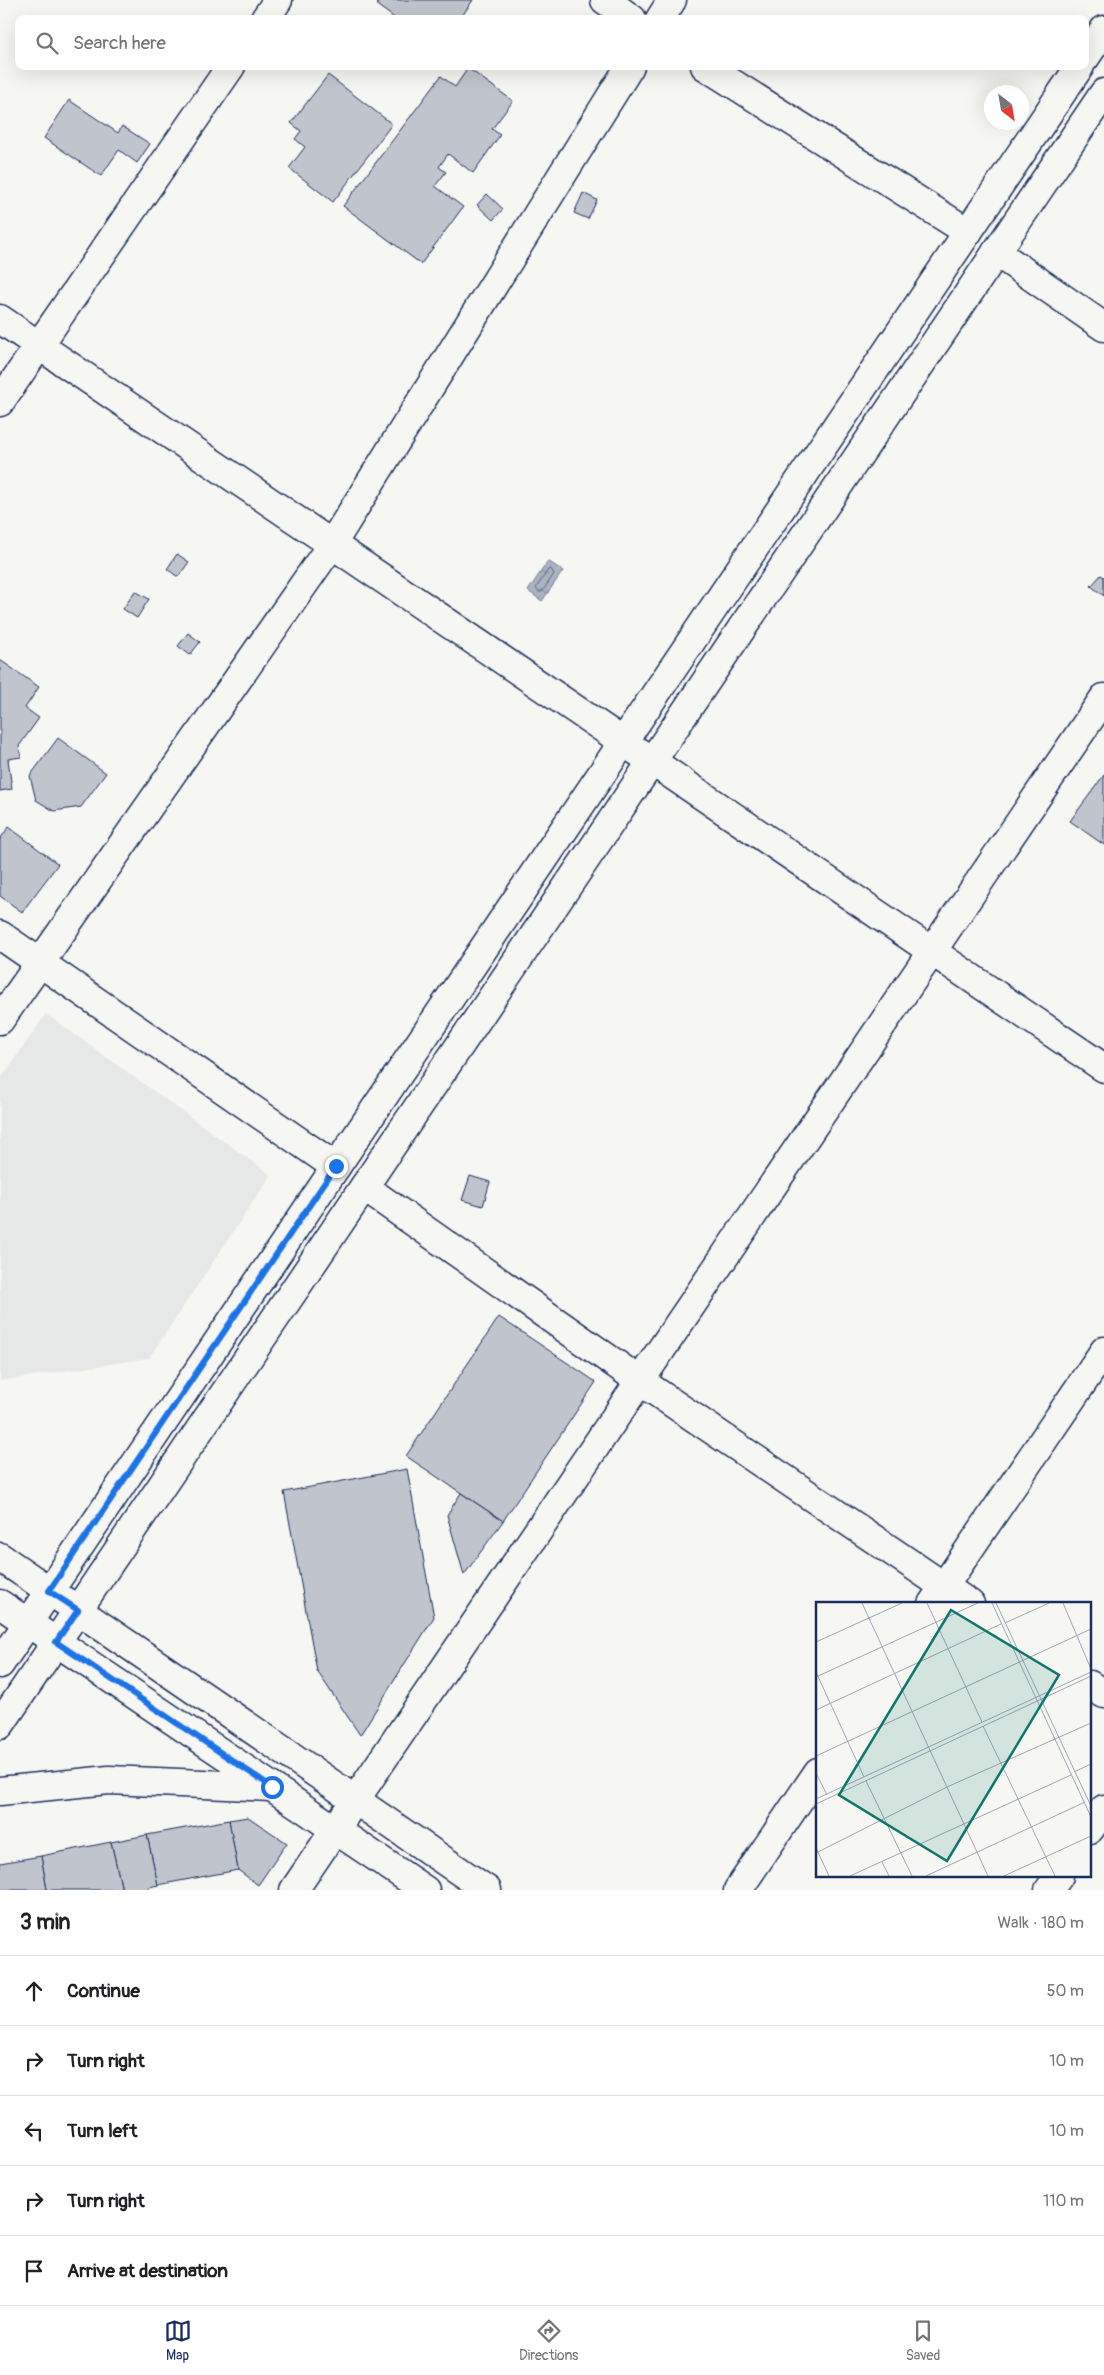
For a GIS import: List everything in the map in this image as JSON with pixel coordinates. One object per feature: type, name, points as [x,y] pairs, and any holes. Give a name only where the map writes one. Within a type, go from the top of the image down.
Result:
[{"type":"street","points":[[267,15],[278,0]]},
{"type":"street","points":[[605,0],[626,15]]},
{"type":"street","points":[[663,15],[672,0]]},
{"type":"street","points":[[1089,52],[1104,30]]},
{"type":"street","points":[[0,402],[38,344],[229,70]]},
{"type":"street","points":[[0,1020],[332,544],[628,70]]},
{"type":"street","points":[[711,70],[968,232]]},
{"type":"street","points":[[0,1664],[1077,70]]},
{"type":"street","points":[[0,1726],[1104,93]]},
{"type":"street","points":[[996,252],[1104,327]]},
{"type":"street","points":[[0,319],[1104,1068]]},
{"type":"street","points":[[294,1890],[1104,698]]},
{"type":"street","points":[[0,935],[336,1166]]},
{"type":"street","points":[[364,1187],[938,1595],[963,1602]]},
{"type":"street","points":[[938,1595],[1104,1351]]},
{"type":"street","points":[[0,1557],[487,1890]]},
{"type":"street","points":[[0,1604],[424,1890]]},
{"type":"street","points":[[1092,1686],[1104,1694]]},
{"type":"street","points":[[738,1890],[816,1775]]},
{"type":"street","points":[[0,1791],[109,1780],[272,1787]]},
{"type":"street","points":[[1092,1827],[1104,1809]]},
{"type":"street","points":[[1049,1890],[1057,1878]]},
{"type":"shaded area","points":[[46,1014],[271,1175],[149,1358],[0,1381],[0,1080]]},
{"type":"water","points":[[548,561],[563,571],[542,601],[528,591]]},
{"type":"building","points":[[377,0],[473,0],[463,15],[390,15],[378,6]]},
{"type":"building","points":[[467,70],[471,70],[513,101],[492,129],[500,135],[473,173],[448,154],[439,167],[446,172],[435,186],[463,207],[421,264],[343,206],[441,76],[455,87]]},
{"type":"building","points":[[328,75],[392,124],[333,202],[289,168],[305,147],[295,139],[301,131],[291,123]]},
{"type":"building","points":[[69,100],[118,133],[122,126],[150,144],[137,163],[119,150],[101,176],[44,138]]},
{"type":"building","points":[[583,193],[597,200],[588,219],[574,213]]},
{"type":"building","points":[[487,194],[503,209],[493,220],[477,205]]},
{"type":"building","points":[[177,554],[189,562],[178,577],[167,569]]},
{"type":"building","points":[[1101,575],[1104,577],[1104,596],[1091,586]]},
{"type":"building","points":[[135,591],[149,599],[137,618],[123,609]]},
{"type":"building","points":[[188,633],[200,642],[190,655],[178,646]]},
{"type":"building","points":[[0,660],[39,687],[25,708],[39,718],[19,746],[21,757],[8,759],[12,789],[0,791]]},
{"type":"building","points":[[58,738],[106,773],[81,807],[54,811],[36,800],[30,776]]},
{"type":"building","points":[[1104,775],[1104,845],[1070,821]]},
{"type":"building","points":[[9,827],[58,864],[22,912],[0,896],[0,839]]},
{"type":"building","points":[[470,1176],[490,1182],[483,1206],[462,1200]]},
{"type":"building","points":[[499,1317],[596,1382],[503,1521],[406,1456]]},
{"type":"building","points":[[407,1469],[434,1617],[360,1735],[317,1671],[284,1492]]},
{"type":"building","points":[[461,1493],[503,1521],[464,1575],[447,1515]]},
{"type":"building","points":[[248,1817],[287,1843],[258,1885],[238,1870],[229,1820]]},
{"type":"building","points":[[229,1820],[238,1870],[158,1885],[147,1835]]},
{"type":"building","points":[[147,1835],[158,1885],[149,1887],[149,1890],[122,1890],[111,1842]]},
{"type":"building","points":[[111,1842],[122,1890],[47,1890],[41,1856]]},
{"type":"building","points":[[41,1856],[47,1890],[0,1890],[0,1863]]},
{"type":"route","points":[[272,1787],[56,1642],[78,1610],[49,1591],[336,1166]]}]
